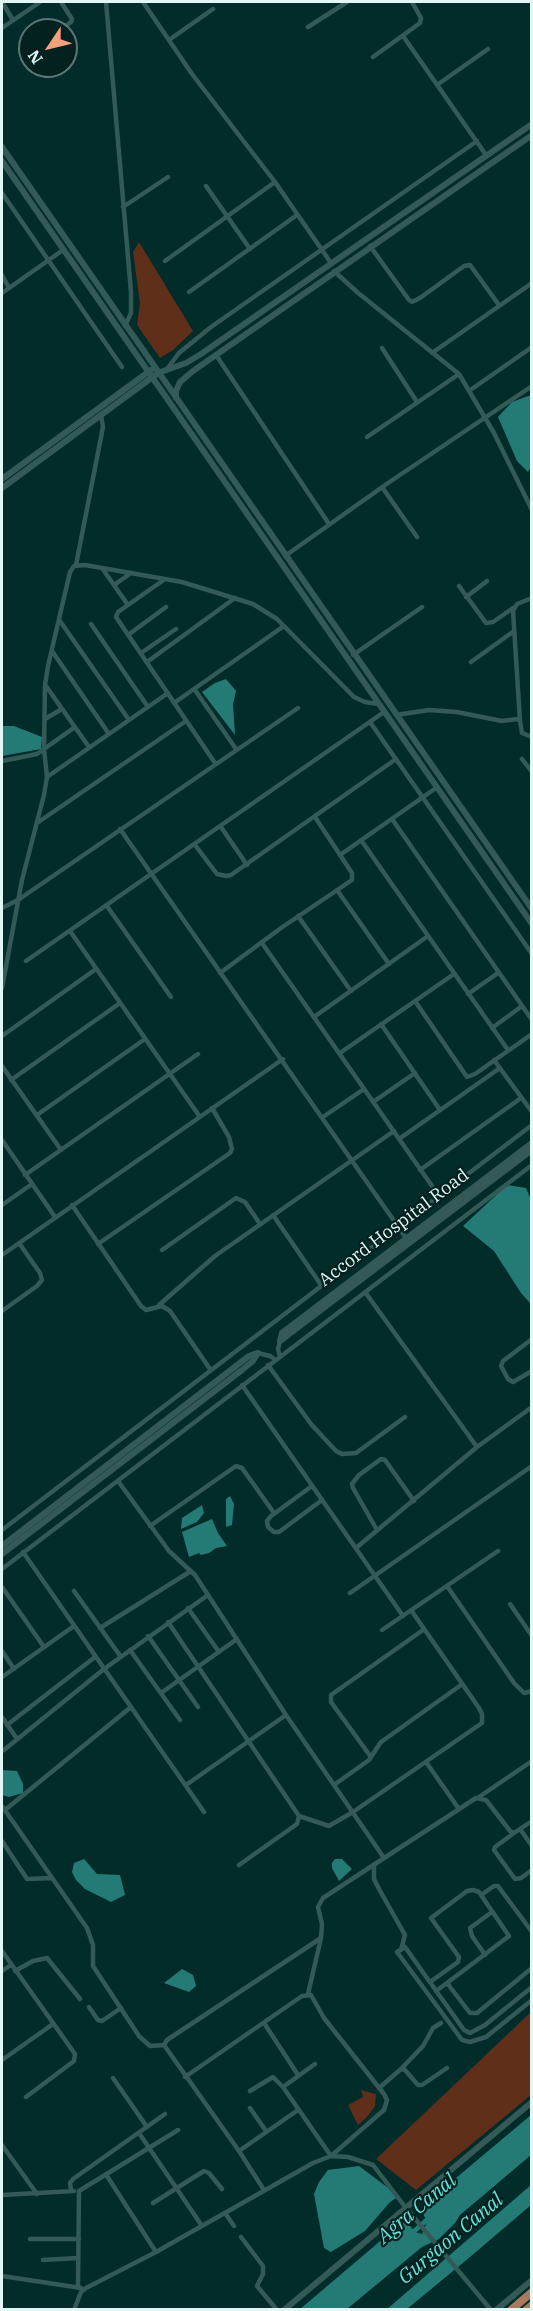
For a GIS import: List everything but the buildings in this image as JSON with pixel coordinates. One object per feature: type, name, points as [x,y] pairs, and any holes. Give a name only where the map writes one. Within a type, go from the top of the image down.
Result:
[{"type":"highway","points":[[511,2310],[531,2292]]},
{"type":"highway","points":[[526,2310],[531,2305]]},
{"type":"street","points":[[2,28],[39,2]]},
{"type":"street","points":[[61,2],[71,18]]},
{"type":"street","points":[[106,2],[131,307],[125,326]]},
{"type":"street","points":[[151,2],[145,4],[169,40],[212,102],[275,182],[331,263]]},
{"type":"street","points":[[308,27],[347,2]]},
{"type":"street","points":[[373,57],[415,28],[422,18],[412,2]]},
{"type":"street","points":[[2,3],[13,20]]},
{"type":"street","points":[[169,40],[213,9]]},
{"type":"street","points":[[403,36],[486,155]]},
{"type":"street","points":[[437,85],[488,49]]},
{"type":"street","points":[[2,488],[101,415],[156,370],[165,371],[201,354],[531,124]]},
{"type":"street","points":[[176,399],[176,391],[180,382],[216,355],[531,135]]},
{"type":"street","points":[[165,371],[179,353],[212,327],[477,141]]},
{"type":"street","points":[[2,147],[531,909]]},
{"type":"street","points":[[2,161],[531,924]]},
{"type":"street","points":[[123,207],[168,177]]},
{"type":"street","points":[[165,261],[275,182]]},
{"type":"street","points":[[206,186],[249,249]]},
{"type":"street","points":[[2,193],[122,367]]},
{"type":"street","points":[[189,292],[297,215]]},
{"type":"street","points":[[370,246],[412,302],[464,266],[470,265],[499,305]]},
{"type":"street","points":[[2,293],[63,250]]},
{"type":"street","points":[[334,271],[459,374],[485,417],[531,510]]},
{"type":"street","points":[[2,275],[9,288]]},
{"type":"street","points":[[432,353],[531,283]]},
{"type":"street","points":[[469,391],[531,347]]},
{"type":"street","points":[[382,348],[417,402]]},
{"type":"street","points":[[216,355],[329,524]]},
{"type":"street","points":[[367,437],[459,374]]},
{"type":"street","points":[[2,480],[150,375]]},
{"type":"street","points":[[285,556],[531,386]]},
{"type":"street","points":[[2,987],[18,900],[46,777],[45,685],[70,572],[76,565],[103,427],[101,415]]},
{"type":"street","points":[[382,487],[417,537]]},
{"type":"street","points":[[76,565],[101,567],[166,579],[235,598],[261,608],[284,627],[354,697],[378,704]]},
{"type":"street","points":[[101,567],[128,605]]},
{"type":"street","points":[[114,585],[131,573]]},
{"type":"street","points":[[166,579],[118,612],[116,617],[215,764]]},
{"type":"street","points":[[466,597],[487,581]]},
{"type":"street","points":[[459,586],[488,624],[531,598]]},
{"type":"street","points":[[147,662],[235,598]]},
{"type":"street","points":[[353,655],[422,607]]},
{"type":"street","points":[[128,635],[166,608]]},
{"type":"street","points":[[513,608],[520,721],[522,733],[531,736]]},
{"type":"street","points":[[59,621],[129,720]]},
{"type":"street","points":[[90,624],[148,707]]},
{"type":"street","points":[[174,703],[284,627]]},
{"type":"street","points":[[141,653],[176,629]]},
{"type":"street","points":[[471,662],[514,631]]},
{"type":"street","points":[[52,651],[109,734]]},
{"type":"street","points":[[45,685],[89,747]]},
{"type":"street","points":[[195,690],[236,749]]},
{"type":"street","points":[[46,777],[168,693]]},
{"type":"street","points":[[2,908],[18,900],[298,708]]},
{"type":"street","points":[[45,719],[62,709]]},
{"type":"street","points":[[396,715],[429,710],[458,712],[502,721],[518,719],[520,721]]},
{"type":"street","points":[[26,961],[384,712]]},
{"type":"street","points":[[37,823],[186,721]]},
{"type":"street","points":[[370,722],[531,954]]},
{"type":"street","points":[[2,761],[30,756],[75,727]]},
{"type":"street","points":[[195,845],[221,876],[231,875],[396,759]]},
{"type":"street","points":[[522,759],[531,772]]},
{"type":"street","points":[[340,855],[436,788]]},
{"type":"street","points":[[220,974],[353,877],[315,817]]},
{"type":"street","points":[[392,819],[531,1020]]},
{"type":"street","points":[[221,827],[247,864]]},
{"type":"street","points":[[120,829],[406,1238]]},
{"type":"street","points":[[361,840],[508,1050]]},
{"type":"street","points":[[337,890],[389,964]]},
{"type":"street","points":[[107,906],[171,997]]},
{"type":"street","points":[[298,916],[351,991]]},
{"type":"street","points":[[70,931],[200,1117]]},
{"type":"street","points":[[314,1017],[428,936]]},
{"type":"street","points":[[261,944],[439,1196]]},
{"type":"street","points":[[2,1036],[96,969]]},
{"type":"street","points":[[468,994],[498,973]]},
{"type":"street","points":[[339,1053],[454,974]]},
{"type":"street","points":[[415,1001],[467,1077],[531,1034]]},
{"type":"street","points":[[11,1080],[120,1003]]},
{"type":"street","points":[[492,1028],[522,1006]]},
{"type":"street","points":[[381,1024],[440,1110]]},
{"type":"street","points":[[37,1114],[145,1039]]},
{"type":"street","points":[[25,1175],[198,1054]]},
{"type":"street","points":[[2,1255],[283,1059]]},
{"type":"street","points":[[494,1060],[531,1112]]},
{"type":"street","points":[[2,1066],[61,1150]]},
{"type":"street","points":[[399,1139],[500,1068]]},
{"type":"street","points":[[373,1102],[415,1073]]},
{"type":"street","points":[[323,1117],[364,1089]]},
{"type":"street","points":[[420,1170],[522,1098]]},
{"type":"street","points":[[98,1244],[230,1153],[232,1149],[229,1137],[212,1108]]},
{"type":"street","points":[[2,1530],[531,1125]]},
{"type":"street","points":[[72,1205],[146,1310],[159,1305],[205,1264],[394,1131]]},
{"type":"street","points":[[2,1140],[54,1217]]},
{"type":"street","name":"Accord Hospital Road","points":[[280,1341],[282,1333],[531,1143]]},
{"type":"street","points":[[2,1154],[8,1149]]},
{"type":"street","points":[[278,1358],[280,1341],[531,1150]]},
{"type":"street","points":[[2,1569],[531,1165]]},
{"type":"street","points":[[2,1205],[32,1184]]},
{"type":"street","points":[[162,1250],[236,1198],[244,1202],[260,1224]]},
{"type":"street","points":[[273,1215],[321,1285]]},
{"type":"street","points":[[2,1311],[42,1280],[40,1273],[19,1243]]},
{"type":"street","points":[[365,1292],[477,1447]]},
{"type":"street","points":[[159,1305],[166,1307],[174,1315],[210,1369]]},
{"type":"street","points":[[531,1339],[501,1366],[508,1379],[513,1382],[531,1371]]},
{"type":"street","points":[[2,1546],[249,1356],[258,1353],[278,1358]]},
{"type":"street","points":[[2,1554],[242,1370],[253,1361],[258,1353]]},
{"type":"street","points":[[268,1365],[311,1424],[336,1451],[342,1454],[356,1453],[405,1417]]},
{"type":"street","points":[[242,1385],[403,1616]]},
{"type":"street","points":[[356,1548],[477,1447],[531,1407]]},
{"type":"street","points":[[377,1530],[353,1488],[352,1484],[359,1475],[381,1459],[385,1460],[414,1501]]},
{"type":"street","points":[[150,1526],[236,1466],[242,1468],[274,1513]]},
{"type":"street","points":[[350,1593],[531,1466]]},
{"type":"street","points":[[118,1481],[169,1551],[191,1571],[208,1595],[286,1715],[384,1858]]},
{"type":"street","points":[[312,1486],[274,1513],[267,1521],[271,1530],[276,1533],[322,1500]]},
{"type":"street","points":[[382,1630],[498,1551]]},
{"type":"street","points":[[23,1552],[204,1812]]},
{"type":"street","points":[[100,1628],[191,1571]]},
{"type":"street","points":[[447,1586],[514,1683],[524,1693],[531,1691]]},
{"type":"street","points":[[2,1587],[44,1647]]},
{"type":"street","points":[[74,1591],[121,1657]]},
{"type":"street","points":[[4,1750],[104,1669],[208,1595]]},
{"type":"street","points":[[510,1604],[531,1636]]},
{"type":"street","points":[[188,1608],[219,1652]]},
{"type":"street","points":[[168,1622],[299,1816],[329,1826],[482,1723],[482,1714],[411,1611]]},
{"type":"street","points":[[2,1677],[74,1626]]},
{"type":"street","points":[[371,1757],[331,1702],[331,1695],[423,1629]]},
{"type":"street","points":[[148,1636],[198,1707]]},
{"type":"street","points":[[161,1693],[237,1639]]},
{"type":"street","points":[[130,1650],[180,1720]]},
{"type":"street","points":[[2,1651],[14,1669]]},
{"type":"street","points":[[7,1725],[95,1657]]},
{"type":"street","points":[[334,1785],[371,1757],[381,1742],[461,1685]]},
{"type":"street","points":[[131,1707],[3,1808],[87,1928],[93,1945],[93,1966],[144,2042],[150,2046],[164,2045]]},
{"type":"street","points":[[186,1785],[286,1715]]},
{"type":"street","points":[[2,1717],[17,1739]]},
{"type":"street","points":[[308,1994],[321,1938],[320,1903],[531,1761]]},
{"type":"street","points":[[426,1762],[459,1809]]},
{"type":"street","points":[[479,1797],[486,1800],[505,1828],[514,1833]]},
{"type":"street","points":[[239,1865],[297,1824],[299,1816]]},
{"type":"street","points":[[531,1821],[494,1850],[515,1879],[521,1878],[531,1870]]},
{"type":"street","points":[[520,1829],[531,1846]]},
{"type":"street","points":[[2,1841],[27,1879],[52,1878]]},
{"type":"street","points":[[374,1865],[374,1879],[378,1889],[405,1935],[401,1950],[455,2034],[462,2040],[470,2042],[486,2037],[531,2000]]},
{"type":"street","points":[[480,1895],[498,1886],[531,1932]]},
{"type":"street","points":[[430,1982],[458,1962],[459,1958],[431,1918],[473,1890],[480,1895],[509,1936],[436,1991]]},
{"type":"street","points":[[485,1954],[472,1936],[470,1928],[492,1912]]},
{"type":"street","points":[[164,2045],[167,2040],[321,1938]]},
{"type":"street","points":[[401,1950],[430,1982],[464,2030],[470,2033]]},
{"type":"street","points":[[2,1951],[74,2052],[75,2059],[26,2097]]},
{"type":"street","points":[[15,1971],[37,1959],[47,1958],[80,1999]]},
{"type":"street","points":[[2,1971],[11,1965]]},
{"type":"street","points":[[447,1983],[473,2014],[531,1968]]},
{"type":"street","points":[[508,1987],[518,1998]]},
{"type":"street","points":[[470,2033],[485,2025],[531,1987]]},
{"type":"street","points":[[185,2077],[308,1994]]},
{"type":"street","points":[[2,2276],[80,2288],[156,2252],[313,2163],[331,2156],[384,2110],[387,2100],[324,2018],[311,1995],[308,1994]]},
{"type":"street","points":[[89,2007],[98,2020],[102,2021],[121,2008]]},
{"type":"street","points":[[264,2023],[298,2075]]},
{"type":"street","points":[[379,2088],[423,2046],[430,2031],[441,2023]]},
{"type":"street","points":[[2,2060],[53,2024]]},
{"type":"street","points":[[470,2033],[470,2042]]},
{"type":"street","points":[[164,2045],[264,2190]]},
{"type":"street","points":[[283,2087],[315,2064]]},
{"type":"street","points":[[401,2069],[405,2070],[418,2085],[422,2085],[447,2068]]},
{"type":"street","points":[[250,2091],[273,2077],[283,2087],[331,2156]]},
{"type":"street","points":[[113,2078],[147,2127]]},
{"type":"street","points":[[284,2310],[407,2210],[531,2102]]},
{"type":"street","points":[[250,2108],[266,2131]]},
{"type":"street","points":[[239,2151],[298,2110]]},
{"type":"street","points":[[71,2191],[72,2179],[165,2114]]},
{"type":"street","points":[[2,2195],[79,2191],[107,2176],[178,2130]]},
{"type":"street","points":[[139,2133],[202,2226]]},
{"type":"street","points":[[2,2145],[37,2194]]},
{"type":"street","points":[[331,2156],[348,2157],[371,2163],[407,2210],[491,2309]]},
{"type":"street","points":[[153,2204],[204,2171],[209,2173],[222,2189]]},
{"type":"street","points":[[107,2176],[156,2252]]},
{"type":"street","points":[[74,2310],[80,2288],[79,2191]]},
{"type":"street","points":[[225,2213],[234,2226]]},
{"type":"street","points":[[241,2237],[263,2266],[263,2274],[257,2286],[277,2310]]},
{"type":"street","points":[[30,2239],[78,2239]]},
{"type":"street","points":[[43,2260],[78,2258]]},
{"type":"street","points":[[496,2310],[531,2280]]},
{"type":"shaded area","points":[[139,242],[193,331],[173,350],[160,358],[137,325],[140,303],[133,252]]},
{"type":"shaded area","points":[[531,2012],[531,2095],[416,2190],[376,2159]]},
{"type":"shaded area","points":[[361,2090],[376,2094],[375,2106],[358,2125],[348,2105],[363,2097]]},
{"type":"water","points":[[531,395],[532,465],[528,472],[517,461],[498,417],[512,402]]},
{"type":"water","points":[[226,679],[236,691],[233,704],[235,735],[202,692]]},
{"type":"water","points":[[2,726],[14,726],[42,737],[41,749],[2,756]]},
{"type":"water","points":[[507,1185],[526,1188],[532,1202],[531,1304],[521,1293],[494,1251],[463,1226]]},
{"type":"water","points":[[230,1496],[234,1504],[232,1525],[226,1527],[226,1499]]},
{"type":"water","points":[[202,1505],[204,1513],[197,1522],[181,1529],[182,1518]]},
{"type":"water","points":[[212,1519],[227,1546],[189,1557],[182,1532]]},
{"type":"water","points":[[2,1770],[17,1771],[23,1784],[23,1793],[9,1797],[2,1795]]},
{"type":"water","points":[[84,1859],[97,1874],[120,1875],[125,1895],[111,1902],[85,1889],[72,1872],[74,1863]]},
{"type":"water","points":[[335,1859],[342,1859],[352,1869],[339,1881],[332,1868]]},
{"type":"water","points":[[182,1969],[193,1975],[196,1986],[189,1992],[164,1983]]},
{"type":"water","points":[[531,2115],[531,2155],[460,2215],[439,2239],[422,2247],[347,2309],[299,2310],[405,2220],[415,2232],[422,2234],[427,2222],[422,2211],[438,2188],[450,2183]]},
{"type":"water","points":[[359,2166],[399,2196],[390,2202],[365,2231],[331,2252],[324,2248],[314,2194],[328,2170]]},
{"type":"water","points":[[531,2185],[531,2205],[407,2309],[386,2310]]},
{"type":"waterway","name":"Agra Canal","points":[[410,2235],[430,2217]]},
{"type":"water label","name":"Gurgaon Canal","points":[[451,2239]]}]
